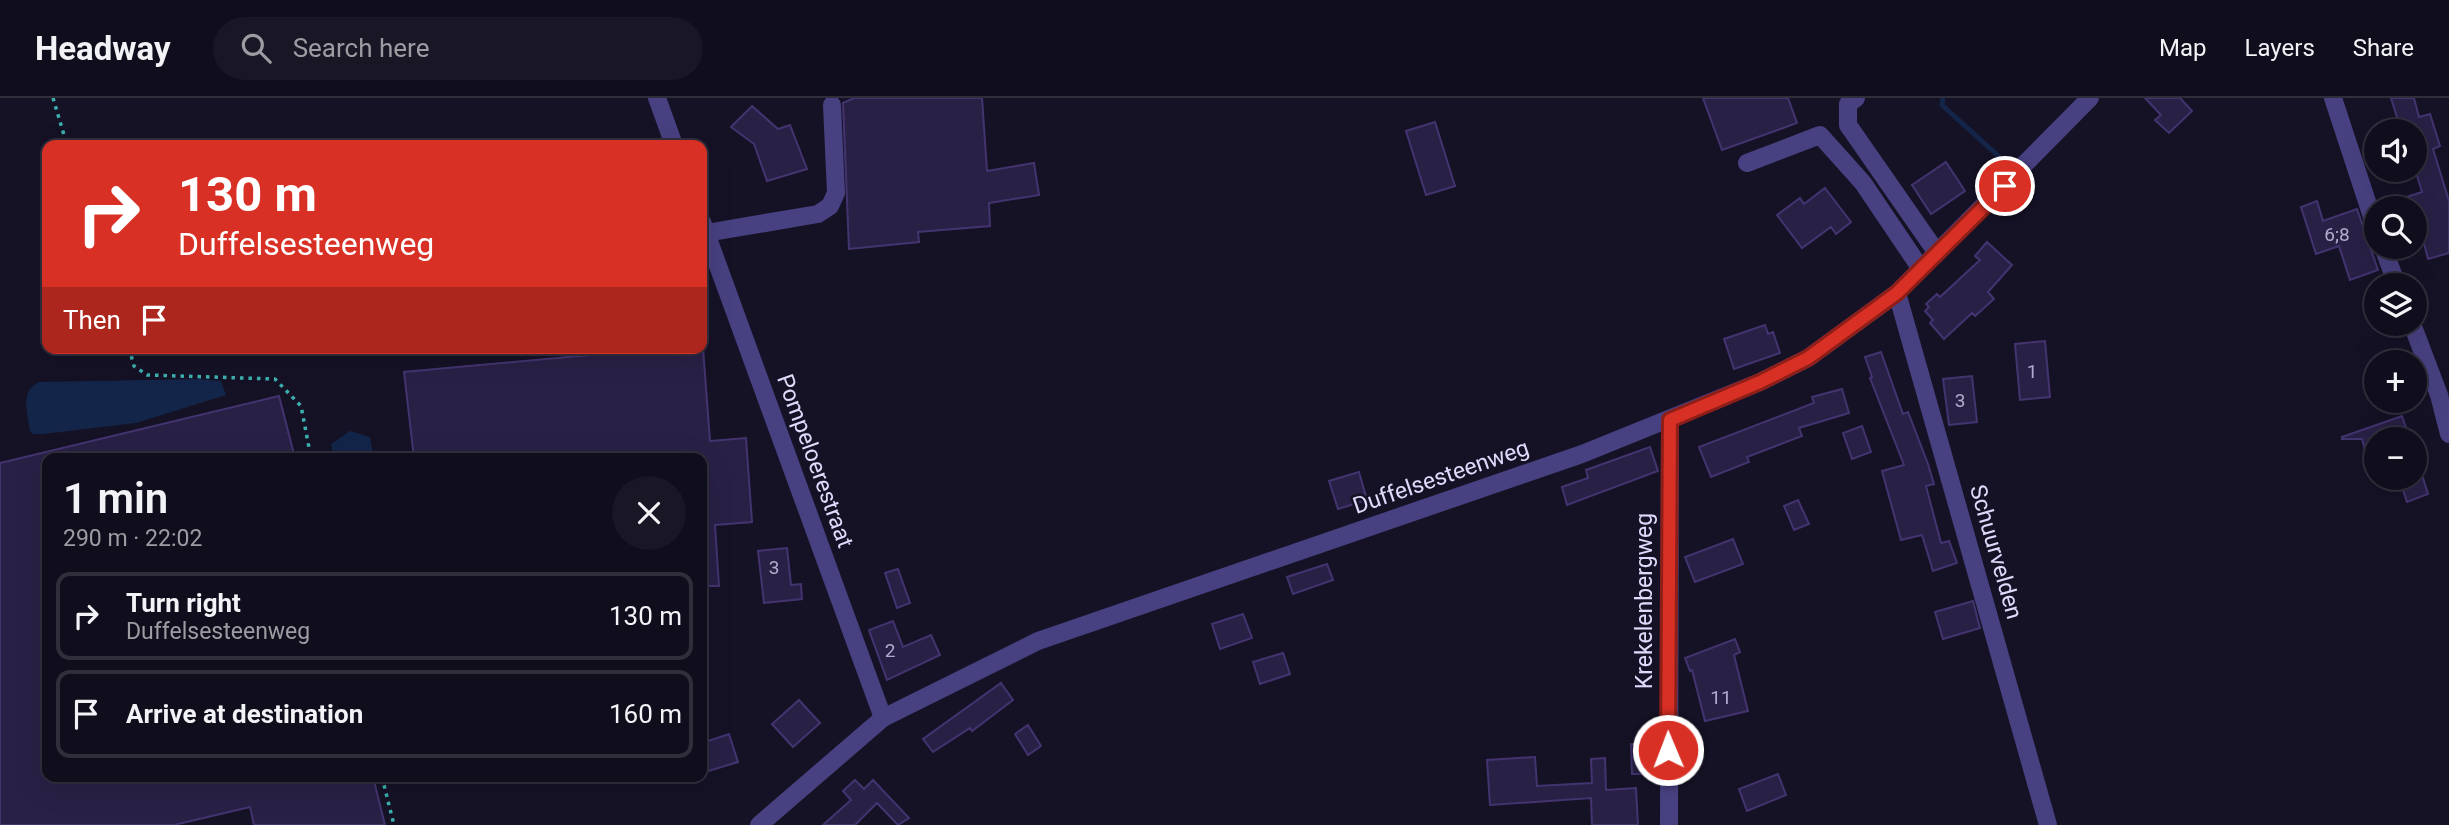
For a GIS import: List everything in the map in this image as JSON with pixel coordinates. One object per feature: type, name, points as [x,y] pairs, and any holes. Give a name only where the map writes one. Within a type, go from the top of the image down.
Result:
[{"type":"street","points":[[657,98],[672,140]]},
{"type":"street","points":[[1856,98],[1848,104],[1848,125],[1937,253]]},
{"type":"street","name":"Duffelsesteenweg","points":[[759,825],[883,718],[1038,641],[1346,537],[1670,420],[1760,382],[1808,358],[1897,293],[2090,98]]},
{"type":"street","points":[[2333,98],[2365,196]]},
{"type":"street","points":[[707,227],[818,214],[830,205],[836,193],[832,105]]},
{"type":"street","points":[[1747,163],[1820,135],[1864,183],[1920,269]]},
{"type":"street","name":"Pompeloerestraat","points":[[707,235],[883,718]]},
{"type":"street","name":"Schuurvelden","points":[[1897,293],[2048,825]]},
{"type":"street","points":[[2417,336],[2439,395],[2449,431]]},
{"type":"street","name":"Krekelenbergweg","points":[[1670,420],[1670,825]]},
{"type":"path","points":[[53,98],[66,140]]},
{"type":"path","points":[[131,354],[134,366],[147,375],[275,379],[301,406],[310,453]]},
{"type":"path","points":[[383,782],[394,825]]},
{"type":"water","points":[[199,379],[221,381],[226,395],[136,423],[43,434],[33,434],[30,431],[27,397],[33,386],[39,382]]},
{"type":"water","points":[[350,431],[370,437],[373,453],[333,453],[331,444]]},
{"type":"building","points":[[854,98],[982,98],[987,171],[1034,163],[1039,195],[989,203],[990,226],[918,232],[919,242],[849,249],[843,103]]},
{"type":"building","points":[[1703,98],[1788,98],[1797,123],[1722,150]]},
{"type":"building","points":[[2145,98],[2180,98],[2192,111],[2169,133],[2155,120],[2161,115]]},
{"type":"building","points":[[2391,98],[2414,98],[2419,117],[2430,114],[2440,146],[2433,149],[2449,201],[2449,253],[2428,259],[2427,196],[2410,196],[2422,192],[2419,182],[2427,182],[2427,119],[2397,119]]},
{"type":"building","points":[[752,106],[778,129],[790,125],[807,169],[767,181],[754,144],[731,127]]},
{"type":"building","points":[[1435,122],[1455,186],[1426,195],[1406,131]]},
{"type":"building","points":[[1946,162],[1965,191],[1931,214],[1912,185]]},
{"type":"building","points":[[1825,188],[1851,222],[1836,234],[1831,227],[1802,248],[1777,215],[1800,198],[1804,204]]},
{"type":"building","points":[[2317,201],[2323,221],[2357,209],[2364,229],[2364,259],[2374,259],[2378,270],[2350,280],[2339,246],[2316,254],[2301,207]]},
{"type":"building","points":[[1987,242],[2012,265],[1988,292],[1994,299],[1975,316],[1972,313],[1944,339],[1930,323],[1933,320],[1925,311],[1929,307],[1926,304],[1937,294],[1940,297],[1980,260],[1975,256]]},
{"type":"building","points":[[1765,325],[1768,334],[1773,332],[1780,353],[1734,369],[1724,339]]},
{"type":"building","points":[[2045,341],[2050,397],[2020,400],[2015,344]]},
{"type":"building","points":[[1881,352],[1903,414],[1908,412],[1928,464],[1934,484],[1926,486],[1941,543],[1949,541],[1957,563],[1933,571],[1922,535],[1901,540],[1882,471],[1904,465],[1870,378],[1872,377],[1865,357]]},
{"type":"building","points":[[601,354],[703,354],[710,441],[746,438],[752,522],[715,525],[719,586],[707,586],[707,453],[413,453],[404,372]]},
{"type":"building","points":[[1972,376],[1977,422],[1949,425],[1943,379]]},
{"type":"building","points":[[1842,389],[1849,413],[1799,428],[1802,436],[1747,457],[1749,462],[1711,477],[1699,447],[1814,403],[1812,397]]},
{"type":"building","points":[[279,396],[294,453],[42,453],[42,782],[374,782],[385,825],[254,825],[250,807],[174,825],[0,825],[0,463]]},
{"type":"building","points":[[2402,416],[2406,427],[2371,427]]},
{"type":"building","points":[[1862,426],[1871,452],[1852,459],[1843,433]]},
{"type":"building","points":[[2364,429],[2364,446],[2362,439],[2342,437]]},
{"type":"building","points":[[1650,447],[1658,471],[1567,505],[1562,487],[1588,478],[1586,470]]},
{"type":"building","points":[[1359,472],[1367,500],[1338,509],[1329,481]]},
{"type":"building","points":[[2403,490],[2427,490],[2428,494],[2407,502]]},
{"type":"building","points":[[1798,500],[1809,524],[1794,530],[1784,506]]},
{"type":"building","points":[[1733,539],[1743,564],[1695,582],[1685,557]]},
{"type":"building","points":[[787,548],[791,585],[801,584],[802,599],[764,603],[758,551]]},
{"type":"building","points":[[1327,564],[1333,580],[1293,594],[1287,577]]},
{"type":"building","points":[[898,569],[910,603],[897,608],[885,573]]},
{"type":"building","points":[[1973,601],[1980,628],[1943,639],[1935,612]]},
{"type":"building","points":[[1243,614],[1252,638],[1220,649],[1212,624]]},
{"type":"building","points":[[893,621],[903,647],[931,635],[940,655],[887,680],[869,630]]},
{"type":"building","points":[[1735,639],[1740,652],[1734,655],[1748,711],[1705,721],[1692,670],[1690,671],[1685,658]]},
{"type":"building","points":[[1283,653],[1290,674],[1260,684],[1253,662]]},
{"type":"building","points":[[1001,683],[1013,700],[972,731],[970,728],[933,752],[923,739]]},
{"type":"building","points":[[799,700],[820,723],[793,747],[772,724]]},
{"type":"building","points":[[1028,725],[1041,746],[1028,755],[1015,734]]},
{"type":"building","points":[[729,734],[738,762],[707,771],[707,741]]},
{"type":"building","points":[[1631,744],[1652,744],[1652,774],[1632,774]]},
{"type":"building","points":[[1535,757],[1537,786],[1592,783],[1591,759],[1605,758],[1606,790],[1636,788],[1638,825],[1592,825],[1591,798],[1490,805],[1487,760]]},
{"type":"building","points":[[1778,774],[1786,795],[1747,811],[1739,789]]},
{"type":"building","points":[[855,780],[864,789],[873,780],[909,818],[898,825],[877,803],[855,825],[823,825],[851,800],[843,791]]},
{"type":"waterway","points":[[1943,98],[1942,105],[2005,162]]},
{"type":"route","points":[[1668,750],[1670,420],[1760,382],[1808,358],[1897,293],[2005,186]]}]
